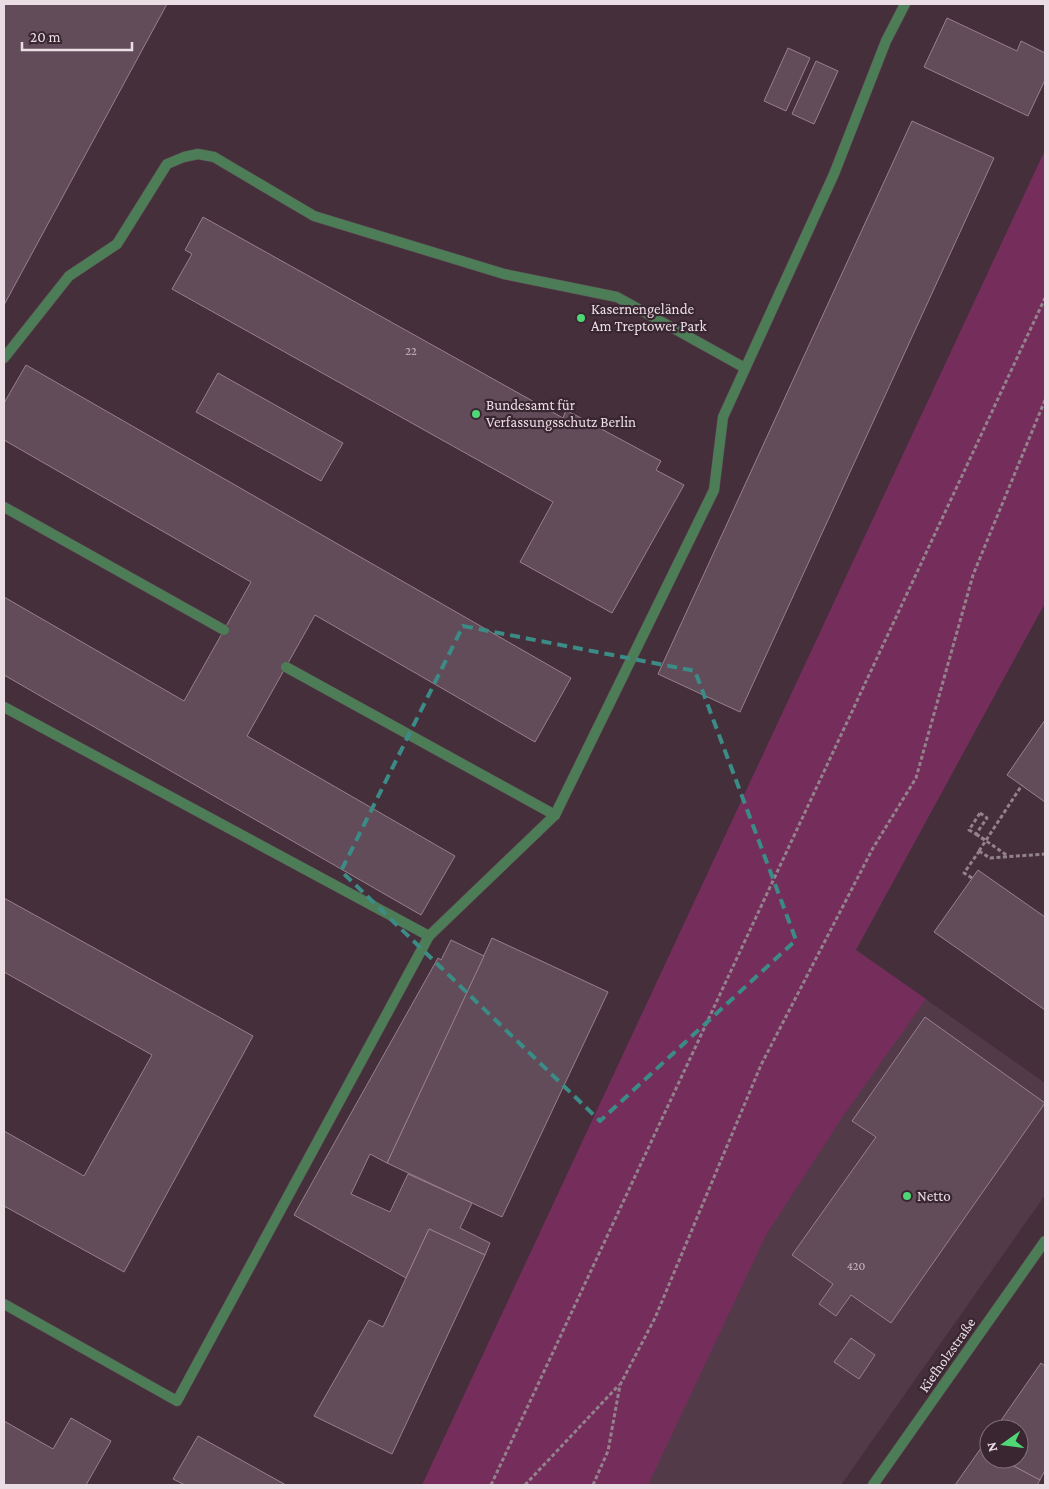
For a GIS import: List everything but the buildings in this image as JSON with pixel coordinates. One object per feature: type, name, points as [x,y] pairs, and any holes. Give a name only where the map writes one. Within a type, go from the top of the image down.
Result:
[{"type":"street","points":[[4,1304],[177,1401],[429,936],[555,815],[714,490],[723,417],[834,174],[886,41],[905,4]]},
{"type":"street","points":[[4,358],[69,276],[117,244],[167,164],[198,154],[214,157],[314,216],[504,274],[617,297],[745,368]]},
{"type":"street","points":[[4,508],[224,630]]},
{"type":"street","points":[[286,666],[555,815]]},
{"type":"street","points":[[4,707],[429,936]]},
{"type":"street","name":"Kiefholzstraße","points":[[873,1485],[1045,1241]]},
{"type":"path","points":[[491,1485],[1045,298]]},
{"type":"path","points":[[525,1485],[620,1385],[655,1318],[761,1065],[873,848],[916,778],[973,575],[1045,400]]},
{"type":"path","points":[[972,878],[964,873],[1022,785]]},
{"type":"path","points":[[970,830],[980,813],[987,818],[976,834]]},
{"type":"path","points":[[970,830],[985,840]]},
{"type":"path","points":[[970,830],[1010,857]]},
{"type":"path","points":[[979,851],[990,858],[1045,854]]},
{"type":"path","points":[[593,1485],[608,1452],[620,1385]]},
{"type":"highlighted area","points":[[463,626],[695,671],[796,940],[600,1121],[341,871]]},
{"type":"shaded area","points":[[1045,150],[1045,603],[856,950],[926,999],[843,1116],[766,1235],[648,1485],[422,1485]]},
{"type":"shaded area","points":[[856,950],[1045,1083],[1045,1195],[841,1485],[611,1485]]},
{"type":"place","name":"Kasernengelände Am Treptower Park","points":[[581,318]]},
{"type":"place","name":"Bundesamt für Verfassungsschutz Berlin","points":[[476,414]]},
{"type":"place","name":"Netto","points":[[907,1196]]}]
